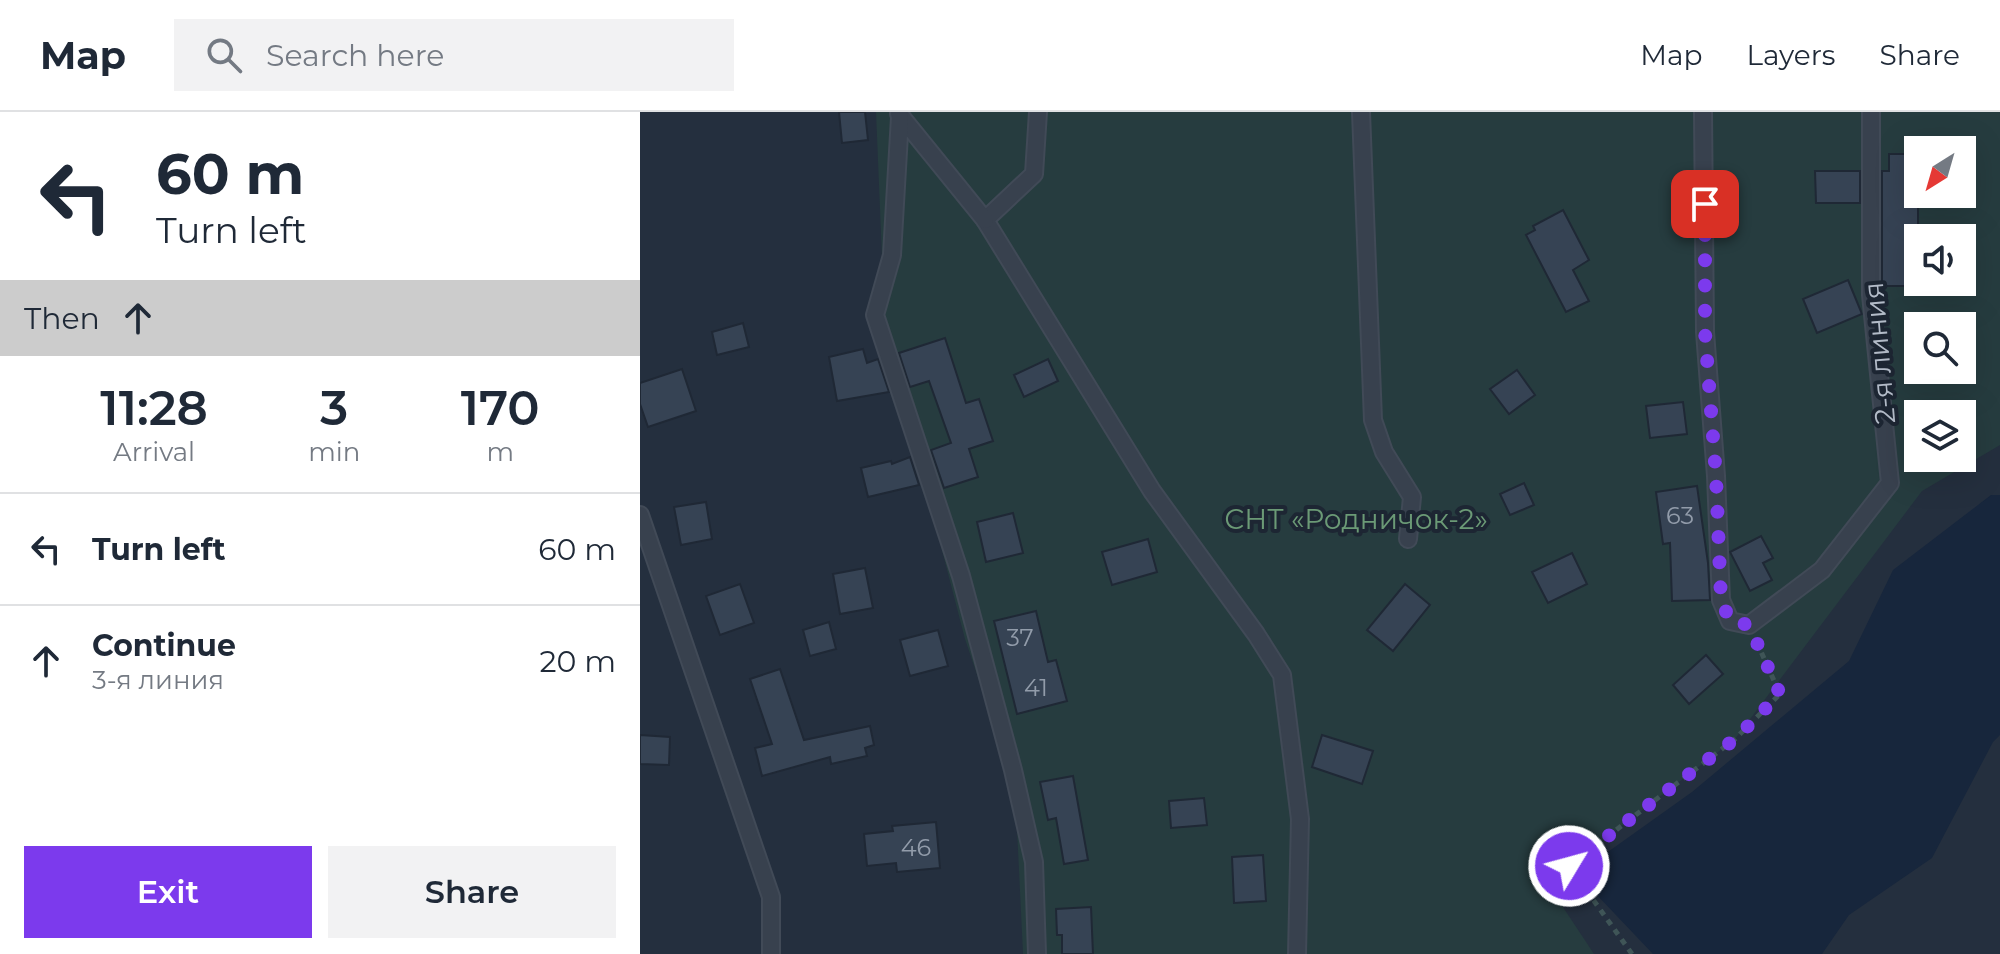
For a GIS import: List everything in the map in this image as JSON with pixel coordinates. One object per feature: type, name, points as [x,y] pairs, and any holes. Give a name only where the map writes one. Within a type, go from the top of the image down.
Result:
[{"type":"lane","points":[[985,220],[1034,174],[1038,112]]},
{"type":"lane","points":[[1361,112],[1373,420],[1384,452],[1412,497],[1408,539]]},
{"type":"lane","points":[[1703,112],[1705,332],[1721,600],[1730,621],[1749,625]]},
{"type":"lane","name":"2-я линия","points":[[1749,625],[1822,570],[1890,483],[1871,295],[1871,112]]},
{"type":"lane","points":[[900,114],[985,220],[1152,491],[1256,634],[1282,675],[1300,819],[1297,954]]},
{"type":"lane","points":[[900,114],[892,255],[875,315],[961,576],[1013,770],[1034,862],[1037,954]]},
{"type":"lane","points":[[640,515],[771,897],[771,954]]},
{"type":"path","points":[[1632,954],[1569,866],[1735,739],[1780,694],[1749,625]]},
{"type":"green space","name":"СНТ «Родничок-2»","points":[[876,112],[2000,112],[2000,445],[1976,459],[1976,400],[1904,400],[1904,472],[1954,472],[1922,491],[1735,739],[1547,883],[1594,954],[1023,954],[1015,787],[965,639],[885,330]]},
{"type":"water","points":[[1991,495],[2000,495],[2000,735],[1993,742],[1932,858],[1849,915],[1822,954],[1653,954],[1577,874],[1692,792],[1849,661],[1893,570]]},
{"type":"building","points":[[839,112],[865,112],[868,140],[842,143]]},
{"type":"building","points":[[1889,154],[1904,154],[1904,208],[1918,208],[1918,224],[1904,224],[1904,286],[1882,286],[1882,171],[1889,171]]},
{"type":"building","points":[[1815,171],[1860,171],[1860,203],[1816,203]]},
{"type":"building","points":[[1563,210],[1589,260],[1573,270],[1589,301],[1566,312],[1526,235],[1535,230],[1533,226]]},
{"type":"building","points":[[1848,280],[1862,314],[1817,333],[1803,299]]},
{"type":"building","points":[[743,323],[749,347],[717,355],[712,332]]},
{"type":"building","points":[[945,338],[966,403],[979,399],[993,441],[969,449],[978,477],[944,488],[931,450],[951,443],[929,381],[910,387],[899,353]]},
{"type":"building","points":[[863,349],[867,363],[878,359],[889,392],[837,401],[829,357]]},
{"type":"building","points":[[1048,359],[1058,381],[1024,397],[1014,375]]},
{"type":"building","points":[[682,369],[696,411],[648,427],[640,404],[640,383]]},
{"type":"building","points":[[1517,370],[1535,395],[1509,414],[1490,389]]},
{"type":"building","points":[[1683,402],[1687,434],[1650,438],[1646,406]]},
{"type":"building","points":[[910,457],[919,485],[868,497],[861,468],[891,461],[892,464]]},
{"type":"building","points":[[1524,483],[1534,505],[1510,515],[1500,494]]},
{"type":"building","points":[[1697,486],[1710,600],[1672,601],[1670,543],[1663,544],[1656,492]]},
{"type":"building","points":[[706,502],[712,539],[681,545],[674,507]]},
{"type":"building","points":[[1013,513],[1023,553],[986,562],[977,522]]},
{"type":"building","points":[[1761,536],[1773,558],[1763,563],[1772,580],[1750,591],[1730,552]]},
{"type":"building","points":[[1148,539],[1157,572],[1112,585],[1102,552]]},
{"type":"building","points":[[1572,553],[1587,584],[1548,603],[1532,572]]},
{"type":"building","points":[[865,568],[873,608],[840,614],[833,574]]},
{"type":"building","points":[[740,584],[754,623],[720,635],[706,596]]},
{"type":"building","points":[[1405,584],[1430,605],[1393,651],[1367,630]]},
{"type":"building","points":[[1036,611],[1048,662],[1056,660],[1067,701],[1017,714],[994,621]]},
{"type":"building","points":[[829,622],[836,649],[810,656],[803,630]]},
{"type":"building","points":[[938,630],[948,666],[910,676],[900,640]]},
{"type":"building","points":[[1706,655],[1723,674],[1689,704],[1673,685]]},
{"type":"building","points":[[780,669],[804,740],[870,726],[874,745],[865,748],[867,756],[831,764],[830,757],[762,776],[755,748],[772,744],[750,679]]},
{"type":"building","points":[[640,735],[670,737],[669,765],[640,764]]},
{"type":"building","points":[[1322,735],[1373,751],[1362,784],[1312,767]]},
{"type":"building","points":[[1073,776],[1088,860],[1064,864],[1056,818],[1048,820],[1040,782]]},
{"type":"building","points":[[1204,798],[1207,825],[1171,828],[1169,801]]},
{"type":"building","points":[[936,822],[940,868],[897,872],[896,863],[867,866],[864,834],[893,831],[892,826]]},
{"type":"building","points":[[1263,855],[1266,901],[1234,903],[1232,857]]},
{"type":"building","points":[[1091,907],[1093,954],[1062,954],[1062,935],[1057,935],[1056,909]]},
{"type":"route","points":[[1569,866],[1735,739],[1780,694],[1749,625],[1730,621],[1721,600],[1705,332],[1705,204]]}]
